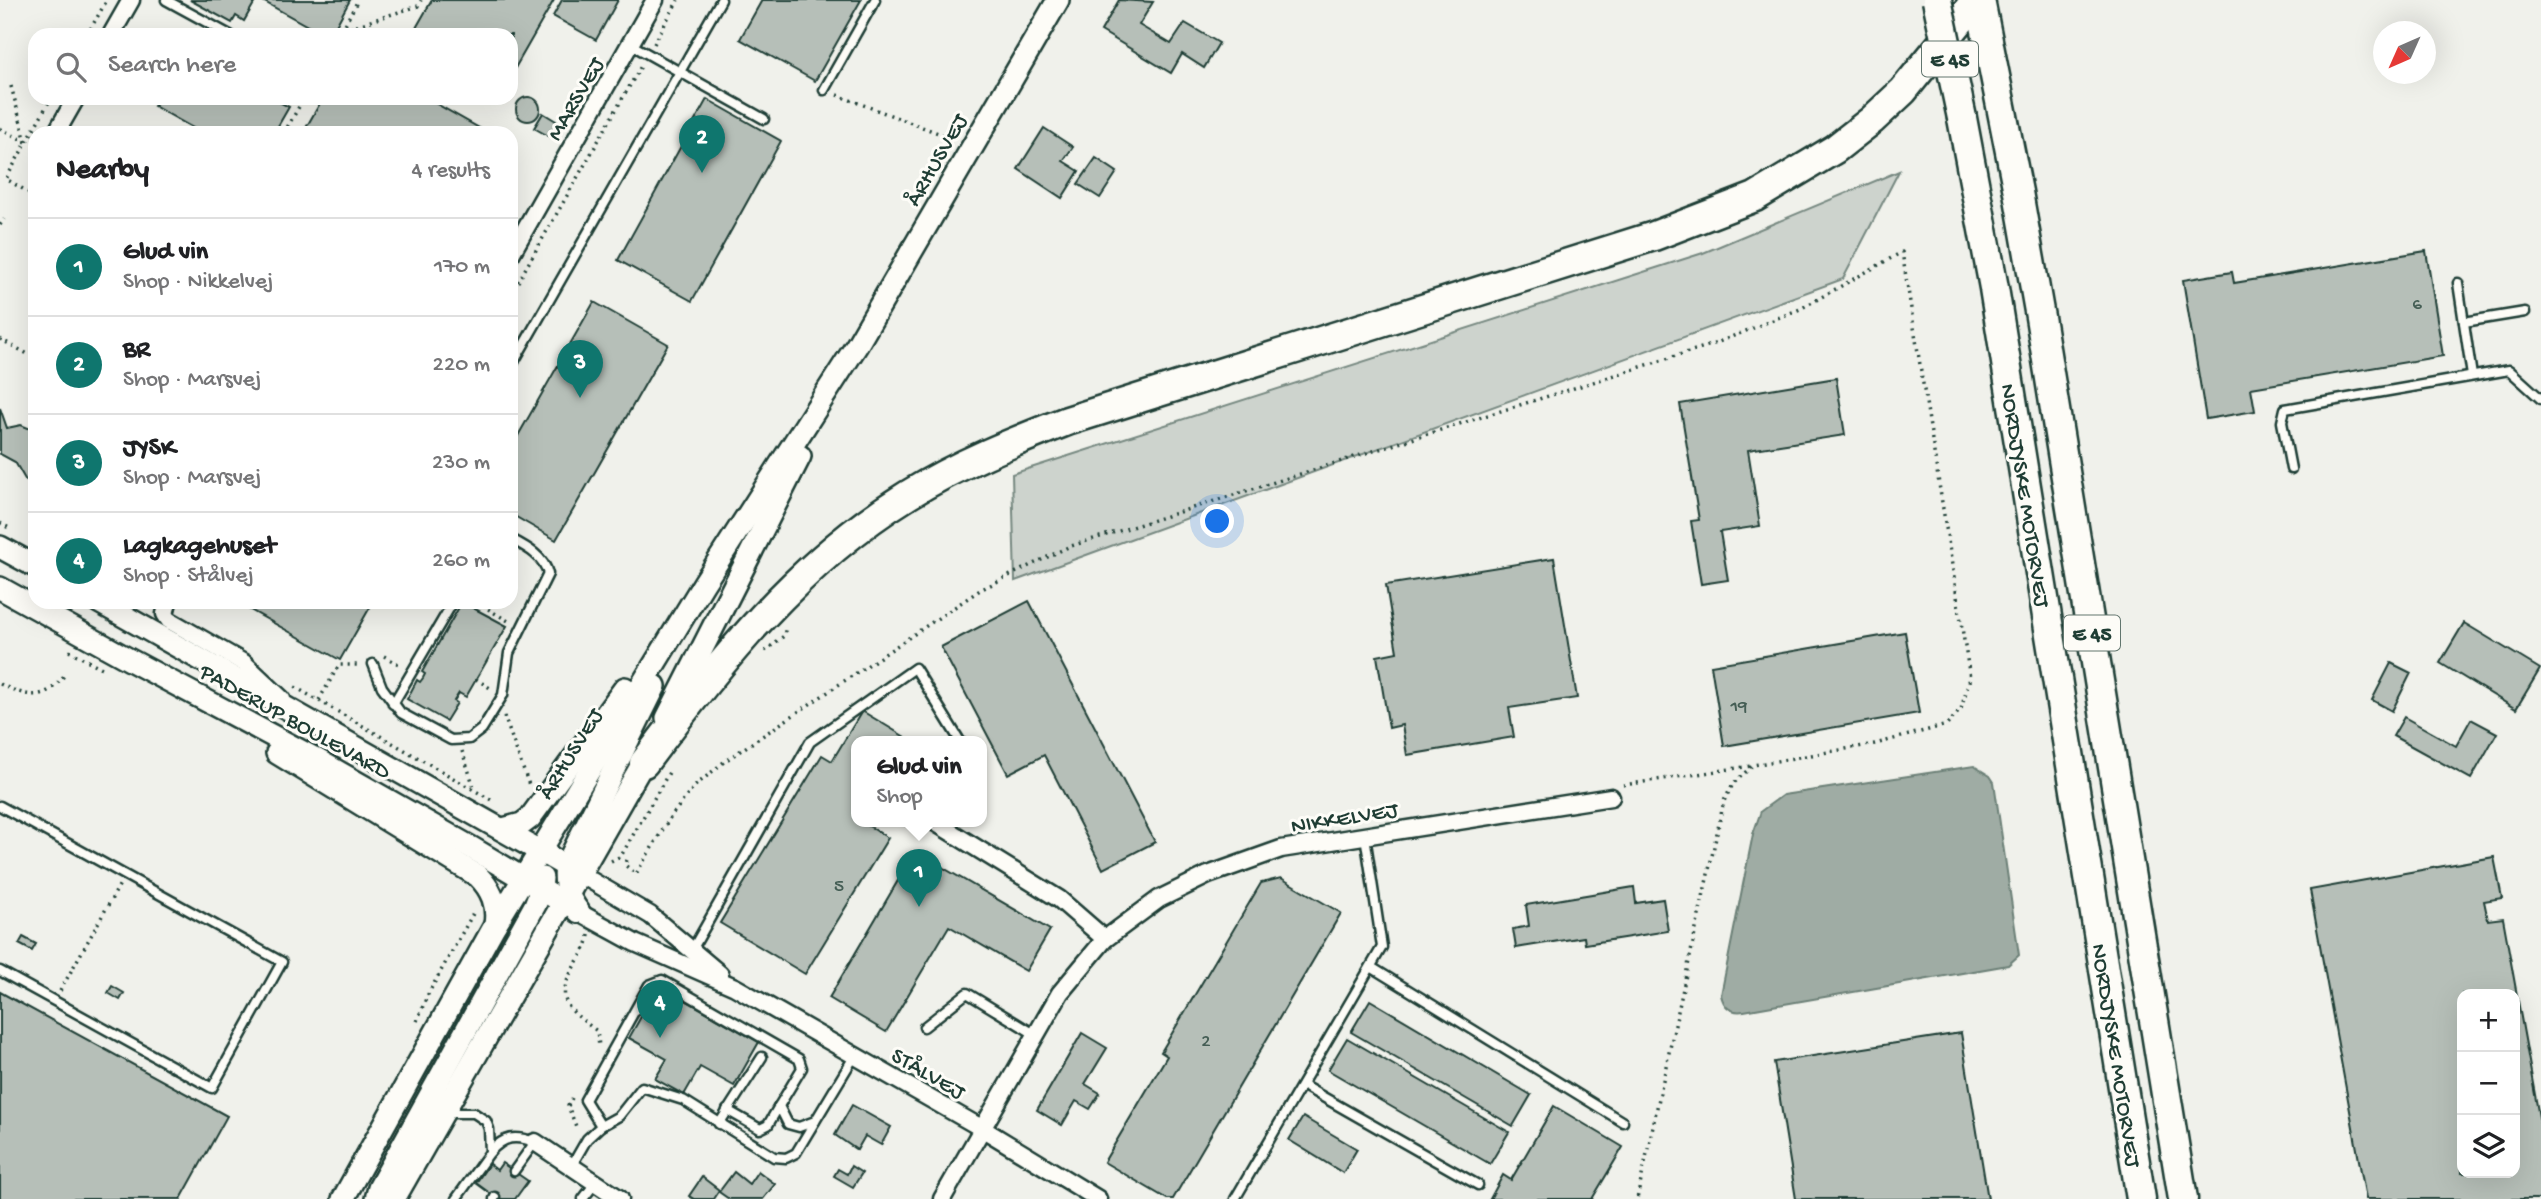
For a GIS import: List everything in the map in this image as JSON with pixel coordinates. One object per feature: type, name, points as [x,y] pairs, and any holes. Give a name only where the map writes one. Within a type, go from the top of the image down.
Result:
[{"type":"highway","name":"NORDJYSKE MOTORVEJ","points":[[1937,0],[1994,288],[2141,1199]]},
{"type":"highway","name":"NORDJYSKE MOTORVEJ","points":[[1978,0],[1995,68],[2038,304],[2183,1199]]},
{"type":"highway","points":[[644,763],[698,690],[775,602],[842,544],[917,490],[980,457],[1068,421],[1654,236],[1755,197],[1815,162],[1872,120],[1919,74],[1978,0]]},
{"type":"main road","name":"ÅRHUSVEJ","points":[[342,1199],[495,925],[532,884],[538,854],[704,583],[856,345],[1058,0]]},
{"type":"main road","name":"ÅRHUSVEJ","points":[[394,1199],[570,904],[573,870],[644,763],[856,345]]},
{"type":"main road","points":[[0,547],[28,562]]},
{"type":"main road","points":[[503,829],[522,824],[530,818],[704,583]]},
{"type":"main road","points":[[573,870],[704,583]]},
{"type":"main road","name":"PADERUP BOULEVARD","points":[[0,588],[28,604]]},
{"type":"main road","name":"PADERUP BOULEVARD","points":[[38,609],[312,757],[570,904]]},
{"type":"main road","name":"PADERUP BOULEVARD","points":[[112,609],[503,829],[538,854],[573,870]]},
{"type":"main road","points":[[130,660],[478,876],[486,884],[494,900],[497,915],[495,925]]},
{"type":"main road","points":[[376,1199],[379,1188],[521,932],[532,884]]},
{"type":"street","points":[[115,28],[131,0]]},
{"type":"street","name":"MARSVEJ","points":[[518,242],[655,0]]},
{"type":"street","points":[[60,126],[72,105]]},
{"type":"street","points":[[166,609],[165,614],[169,620],[244,663],[294,711]]},
{"type":"street","name":"NIKKELVEJ","points":[[943,1199],[1060,993],[1105,939],[1159,899],[1208,875],[1281,849],[1611,797]]},
{"type":"street","points":[[948,827],[1059,899],[1105,939]]},
{"type":"street","name":"STÅLVEJ","points":[[573,870],[650,915],[736,987]]},
{"type":"street","name":"STÅLVEJ","points":[[570,904],[635,943],[736,987],[983,1129],[1098,1199]]},
{"type":"street","points":[[535,1142],[620,1199]]},
{"type":"lane","points":[[166,0],[217,28]]},
{"type":"lane","points":[[518,355],[721,0]]},
{"type":"lane","points":[[824,90],[875,0]]},
{"type":"lane","points":[[630,44],[764,119]]},
{"type":"lane","points":[[2458,283],[2472,376]]},
{"type":"lane","points":[[2464,322],[2525,312]]},
{"type":"lane","points":[[2291,469],[2281,422],[2285,409],[2509,370],[2541,400]]},
{"type":"lane","points":[[373,664],[382,687],[401,713],[451,740],[469,739],[477,734],[503,695],[509,653],[548,574],[545,565],[518,543]]},
{"type":"lane","points":[[393,704],[449,609]]},
{"type":"lane","points":[[692,950],[810,742],[915,668],[957,736]]},
{"type":"lane","points":[[0,806],[282,962],[212,1088],[0,971]]},
{"type":"lane","points":[[1235,1199],[1382,947],[1365,836]]},
{"type":"lane","points":[[1371,967],[1623,1122]]},
{"type":"lane","points":[[601,1126],[585,1100],[649,985],[662,979],[799,1059],[802,1068],[768,1125],[760,1129],[727,1110]]},
{"type":"lane","points":[[924,1027],[967,993],[1036,1035]]},
{"type":"lane","points":[[572,1165],[587,1139],[601,1126],[619,1116],[642,1087],[683,1101],[774,1157],[786,1158],[796,1153],[855,1055]]},
{"type":"lane","points":[[719,1124],[762,1056]]},
{"type":"lane","points":[[1302,1086],[1478,1185]]},
{"type":"lane","points":[[779,1107],[788,1124],[799,1127],[816,1121]]},
{"type":"lane","points":[[443,1113],[474,1113],[486,1121],[490,1152]]},
{"type":"lane","points":[[456,1199],[500,1141],[509,1137],[522,1137],[535,1142],[514,1171]]},
{"type":"lane","points":[[583,1199],[596,1182]]},
{"type":"path","points":[[91,28],[107,0]]},
{"type":"path","points":[[343,28],[358,0]]},
{"type":"path","points":[[348,28],[418,6],[421,0]]},
{"type":"path","points":[[518,282],[678,0]]},
{"type":"path","points":[[11,86],[26,142]]},
{"type":"path","points":[[824,90],[972,147]]},
{"type":"path","points":[[35,126],[47,105]]},
{"type":"path","points":[[288,126],[300,105]]},
{"type":"path","points":[[0,128],[26,142]]},
{"type":"path","points":[[28,138],[6,179],[28,192]]},
{"type":"path","points":[[0,225],[4,219]]},
{"type":"path","points":[[627,860],[625,865],[636,874],[671,816],[695,786],[725,761],[980,590],[1057,553],[1714,344],[1800,309],[1902,252],[1970,678],[1961,709],[1947,725],[1913,735],[1753,765],[1609,787],[1611,797]]},
{"type":"path","points":[[0,339],[28,354]]},
{"type":"path","points":[[490,609],[521,629]]},
{"type":"path","points":[[319,700],[339,665],[373,664]]},
{"type":"path","points":[[0,684],[34,696],[49,691],[66,673]]},
{"type":"path","points":[[476,680],[491,688],[532,793]]},
{"type":"path","points":[[458,739],[475,789]]},
{"type":"path","points":[[1637,1199],[1724,802],[1732,784],[1753,765]]},
{"type":"path","points":[[54,1001],[125,875]]},
{"type":"path","points":[[588,943],[564,982],[564,998],[571,1012],[597,1031],[599,1052]]},
{"type":"path","points":[[574,1096],[568,1106],[575,1126],[587,1139]]},
{"type":"shaded area","points":[[1899,171],[1843,279],[1015,581],[1012,474],[1703,253]]},
{"type":"shaded area","points":[[1974,766],[1990,776],[1994,782],[2019,955],[2008,965],[1744,1011],[1735,1011],[1726,1006],[1721,995],[1753,834],[1761,811],[1783,795]]},
{"type":"building","points":[[190,0],[256,0],[244,21],[236,16],[232,23]]},
{"type":"building","points":[[261,0],[350,0],[335,28],[311,28]]},
{"type":"building","points":[[432,0],[554,0],[518,63],[518,28],[416,28]]},
{"type":"building","points":[[562,0],[618,0],[596,40],[553,16]]},
{"type":"building","points":[[762,0],[861,0],[815,81],[740,39]]},
{"type":"building","points":[[1119,0],[1153,2],[1139,25],[1171,44],[1185,23],[1219,43],[1204,68],[1182,54],[1171,73],[1101,31]]},
{"type":"building","points":[[524,98],[532,98],[539,105],[539,113],[532,120],[524,120],[517,113],[517,105]]},
{"type":"building","points":[[707,99],[781,141],[692,301],[618,260]]},
{"type":"building","points":[[319,105],[438,105],[476,126],[307,126]]},
{"type":"building","points":[[154,106],[289,107],[278,126],[190,126]]},
{"type":"building","points":[[543,113],[561,124],[552,138],[534,128]]},
{"type":"building","points":[[1044,128],[1073,147],[1063,161],[1079,171],[1062,198],[1018,169]]},
{"type":"building","points":[[1096,158],[1117,172],[1100,198],[1078,184]]},
{"type":"building","points":[[2426,251],[2443,356],[2251,388],[2255,411],[2206,419],[2183,280],[2232,272],[2234,283]]},
{"type":"building","points":[[594,302],[668,344],[556,540],[518,518],[518,436]]},
{"type":"building","points":[[1836,378],[1845,435],[1748,450],[1760,526],[1720,532],[1728,580],[1701,584],[1691,521],[1699,520],[1680,404]]},
{"type":"building","points":[[0,408],[7,428],[21,425],[28,428],[28,482],[15,462],[0,454]]},
{"type":"building","points":[[1554,558],[1577,698],[1509,708],[1514,737],[1407,755],[1402,725],[1389,728],[1377,656],[1397,652],[1386,585]]},
{"type":"building","points":[[1029,601],[1155,842],[1103,869],[1044,755],[1008,774],[941,647]]},
{"type":"building","points":[[249,609],[369,609],[340,660]]},
{"type":"building","points":[[458,609],[475,609],[507,626],[466,697],[459,693],[454,701],[457,703],[446,721],[407,699],[417,680],[420,682],[423,678],[425,674],[422,672]]},
{"type":"building","points":[[2464,623],[2540,669],[2516,709],[2440,663]]},
{"type":"building","points":[[1905,632],[1919,713],[1724,746],[1711,665]]},
{"type":"building","points":[[2391,663],[2411,673],[2392,711],[2372,700]]},
{"type":"building","points":[[862,711],[903,736],[851,736],[851,827],[871,827],[888,838],[805,974],[720,923],[822,755],[832,761]]},
{"type":"building","points":[[2404,717],[2456,746],[2471,719],[2497,733],[2471,779],[2393,736]]},
{"type":"building","points":[[2494,857],[2502,898],[2484,901],[2488,920],[2503,918],[2516,989],[2457,989],[2457,1178],[2520,1178],[2520,1012],[2541,1128],[2541,1199],[2366,1199],[2310,890]]},
{"type":"building","points":[[935,863],[1050,930],[1026,971],[949,926],[886,1032],[829,998],[906,867],[925,879]]},
{"type":"building","points":[[1281,878],[1341,913],[1173,1199],[1167,1199],[1104,1162],[1167,1056],[1161,1052],[1261,883]]},
{"type":"building","points":[[1634,887],[1636,903],[1663,899],[1668,931],[1585,944],[1584,937],[1516,948],[1513,929],[1529,926],[1526,905]]},
{"type":"building","points":[[23,937],[36,944],[32,951],[19,944]]},
{"type":"building","points":[[659,985],[759,1042],[734,1086],[700,1067],[684,1095],[655,1079],[667,1059],[629,1038]]},
{"type":"building","points":[[112,986],[124,993],[120,1000],[108,993]]},
{"type":"building","points":[[0,992],[227,1116],[181,1199],[0,1199]]},
{"type":"building","points":[[1370,1000],[1531,1095],[1513,1126],[1351,1032]]},
{"type":"building","points":[[1082,1033],[1107,1048],[1085,1084],[1100,1093],[1090,1109],[1076,1101],[1062,1125],[1037,1110]]},
{"type":"building","points":[[1961,1033],[1988,1199],[1796,1199],[1774,1062]]},
{"type":"building","points":[[1347,1038],[1509,1132],[1490,1164],[1328,1070]]},
{"type":"building","points":[[852,1105],[891,1127],[881,1145],[865,1136],[857,1150],[835,1135]]},
{"type":"building","points":[[1554,1106],[1623,1147],[1592,1199],[1490,1199],[1503,1175],[1511,1180]]},
{"type":"building","points":[[1303,1117],[1357,1149],[1343,1173],[1289,1140]]},
{"type":"building","points":[[502,1163],[528,1181],[515,1199],[498,1199],[476,1183],[489,1164],[497,1170]]},
{"type":"building","points":[[851,1166],[862,1173],[853,1187],[834,1176],[838,1169],[847,1174]]},
{"type":"building","points":[[758,1171],[775,1184],[763,1199],[729,1199],[719,1192],[734,1172],[749,1184]]},
{"type":"building","points":[[702,1177],[719,1190],[713,1199],[694,1199],[689,1196]]},
{"type":"place","name":"BR","points":[[702,173]]},
{"type":"place","name":"JYSK","points":[[580,398]]},
{"type":"place","name":"Glud vin","points":[[919,907]]},
{"type":"place","name":"Lagkagehuset","points":[[660,1038]]}]
